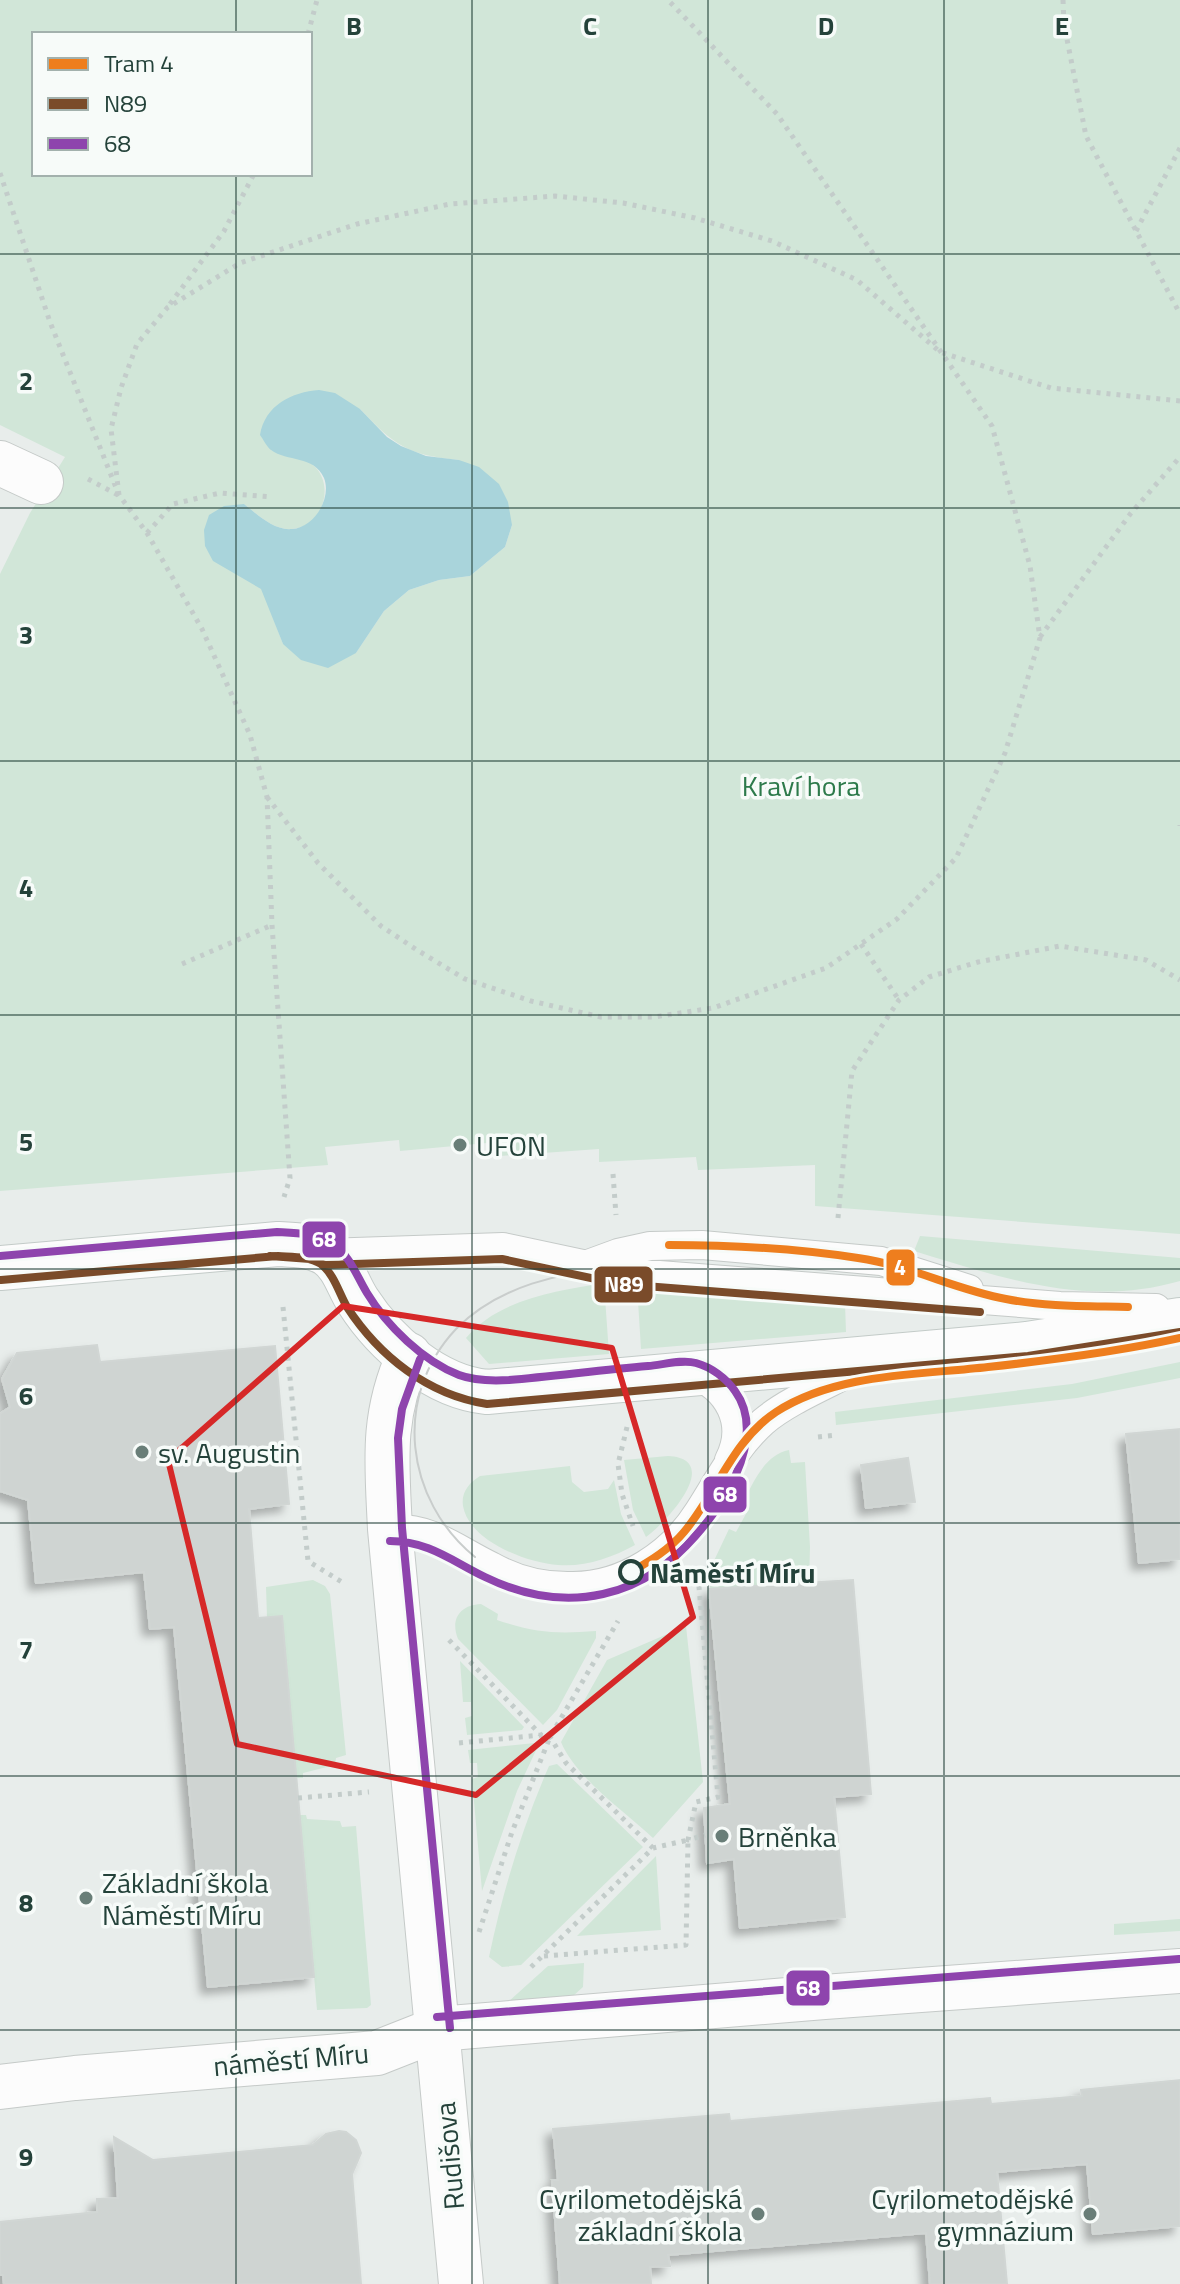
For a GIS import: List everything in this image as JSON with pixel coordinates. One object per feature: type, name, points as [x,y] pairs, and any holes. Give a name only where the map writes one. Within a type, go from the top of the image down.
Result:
[{"type":"street","points":[[0,463],[41,482]]},
{"type":"street","points":[[0,1268],[280,1223],[325,1253],[342,1269],[370,1317],[428,1371],[455,1385],[487,1392],[1027,1344],[1164,1314]]},
{"type":"street","points":[[409,1355],[390,1406],[386,1438],[390,1529],[438,2029]]},
{"type":"street","name":"náměstí Míru","points":[[0,2087],[377,2053],[438,2029],[1180,1971]]},
{"type":"street","name":"Rudišova","points":[[438,2029],[461,2284]]},
{"type":"lane","points":[[325,1253],[503,1247],[588,1264],[626,1251],[677,1245],[843,1256],[893,1264],[1004,1299],[1164,1314],[1180,1309]]},
{"type":"lane","points":[[390,1529],[407,1528],[441,1538],[490,1566],[525,1581],[559,1587],[593,1585],[631,1572],[670,1546],[698,1512],[727,1464],[761,1423],[878,1358]]},
{"type":"lane","points":[[692,1374],[716,1387],[733,1410],[737,1437],[727,1464]]},
{"type":"path","points":[[309,32],[317,0]]},
{"type":"path","points":[[668,0],[777,114],[992,426],[1030,566],[1040,638]]},
{"type":"path","points":[[1063,0],[1064,24],[1086,136],[1180,314]]},
{"type":"path","points":[[1136,232],[1180,148]]},
{"type":"path","points":[[0,173],[50,322],[119,495],[147,533],[202,629],[250,735],[267,797],[272,925],[290,1178],[280,1223]]},
{"type":"path","points":[[119,495],[111,429],[121,388],[137,344],[224,231],[253,176]]},
{"type":"path","points":[[167,308],[240,263],[357,224],[450,204],[555,196],[623,203],[695,218],[772,241],[857,280],[940,352],[1051,388],[1180,401]]},
{"type":"path","points":[[267,797],[318,863],[381,926],[465,979],[531,1001],[601,1017],[654,1017],[713,1008],[826,968],[897,919],[956,858],[1005,753],[1040,638],[1131,513],[1180,457]]},
{"type":"path","points":[[147,533],[173,504],[220,493],[272,497]]},
{"type":"path","points":[[182,964],[272,925]]},
{"type":"path","points":[[861,944],[899,1000]]},
{"type":"path","points":[[838,1219],[852,1071],[899,1000],[929,977],[978,962],[1060,946],[1146,960],[1180,980]]},
{"type":"path","points":[[283,1307],[308,1561],[355,1590]]},
{"type":"path","points":[[544,1956],[686,1945],[688,1840],[696,1802],[718,1797],[697,1563]]},
{"type":"path","points":[[441,1631],[541,1735]]},
{"type":"path","points":[[454,1744],[541,1735],[550,1737],[566,1763],[653,1848]]},
{"type":"path","points":[[298,1798],[375,1791]]},
{"type":"path","points":[[520,1977],[653,1848],[705,1835]]},
{"type":"highlighted area","points":[[343,1306],[612,1348],[693,1617],[476,1795],[237,1744],[168,1460]]},
{"type":"green space","name":"Kraví hora","points":[[0,0],[1180,0],[1180,1234],[815,1206],[815,1165],[698,1170],[696,1157],[599,1162],[599,1149],[500,1156],[498,1142],[400,1151],[399,1140],[325,1147],[328,1165],[0,1191],[0,574],[30,513],[65,457],[0,425]],"holes":[[[360,409],[383,432],[414,451],[459,460],[512,525],[505,547],[470,576],[439,580],[409,590],[384,611],[356,653],[283,644],[262,589],[244,504],[279,527],[292,529],[303,526],[319,513],[325,492],[324,482],[312,464],[271,450]]]},
{"type":"green space","points":[[920,1236],[1180,1258],[1180,1281],[1111,1292],[1045,1286],[914,1251]]},
{"type":"green space","points":[[604,1283],[609,1354],[489,1364],[466,1338],[494,1314],[511,1306],[548,1294]]},
{"type":"green space","points":[[637,1285],[845,1303],[846,1332],[641,1349]]},
{"type":"green space","points":[[1180,1362],[1180,1378],[1077,1398],[836,1425],[835,1412],[1072,1384]]},
{"type":"green space","points":[[789,1450],[791,1463],[805,1462],[809,1583],[710,1589],[711,1567],[729,1529],[736,1532],[747,1512],[740,1508],[754,1481],[772,1458]]},
{"type":"green space","points":[[668,1456],[684,1460],[691,1468],[691,1479],[677,1506],[646,1537],[633,1510],[624,1460]]},
{"type":"green space","points":[[570,1466],[572,1482],[584,1492],[608,1489],[614,1480],[621,1514],[635,1545],[588,1563],[545,1563],[501,1548],[476,1530],[468,1519],[463,1496],[469,1485],[480,1476]]},
{"type":"green space","points":[[313,1580],[325,1586],[330,1594],[346,1755],[336,1758],[335,1765],[303,1773],[303,1778],[296,1778],[282,1616],[267,1617],[266,1587]]},
{"type":"green space","points":[[481,1604],[498,1614],[497,1620],[523,1628],[557,1632],[596,1631],[596,1638],[557,1710],[543,1725],[458,1639],[455,1625],[459,1614],[467,1607]]},
{"type":"green space","points":[[686,1626],[703,1782],[653,1838],[589,1781],[561,1742],[607,1660]]},
{"type":"green space","points":[[460,1661],[524,1727],[522,1730],[467,1735],[465,1718],[472,1716],[471,1702],[463,1702]]},
{"type":"green space","points":[[535,1743],[538,1746],[517,1791],[482,1891],[472,1779],[478,1777],[477,1763],[470,1763],[468,1750]]},
{"type":"green space","points":[[557,1764],[643,1847],[521,1965],[502,1967],[489,1957],[500,1908],[539,1789],[549,1766]]},
{"type":"green space","points":[[300,1815],[306,1815],[307,1819],[340,1821],[342,1827],[356,1826],[371,2005],[367,2008],[317,2010]]},
{"type":"green space","points":[[656,1856],[661,1930],[577,1936]]},
{"type":"green space","points":[[1180,1919],[1180,1931],[1114,1935],[1114,1924]]},
{"type":"green space","points":[[584,1963],[583,1987],[573,1996],[507,2003],[548,1966]]},
{"type":"water","points":[[319,390],[335,393],[360,409],[387,437],[401,446],[426,456],[459,460],[479,467],[499,484],[508,502],[512,525],[505,547],[470,576],[439,580],[409,590],[384,611],[356,653],[328,668],[301,660],[283,644],[261,589],[213,561],[205,546],[204,530],[209,515],[224,506],[244,504],[266,521],[285,529],[300,527],[314,518],[325,494],[326,486],[320,471],[307,462],[277,454],[260,435],[268,416],[281,402]]},
{"type":"building","points":[[97,1345],[100,1362],[275,1346],[289,1504],[249,1509],[258,1618],[282,1616],[314,1977],[208,1987],[174,1627],[150,1629],[144,1572],[36,1583],[28,1500],[0,1491],[0,1414],[10,1407],[2,1379],[17,1353]]},
{"type":"building","points":[[1180,1429],[1180,1559],[1139,1563],[1126,1434]]},
{"type":"building","points":[[908,1458],[915,1502],[866,1508],[861,1465]]},
{"type":"building","points":[[853,1580],[871,1794],[834,1797],[845,1917],[740,1928],[734,1859],[707,1863],[704,1808],[730,1804],[709,1589]]},
{"type":"building","name":"Cyrilometodějská základní škola","points":[[1180,2080],[1180,2226],[1093,2234],[1087,2164],[997,2172],[1007,2284],[930,2284],[926,2233],[668,2255],[670,2266],[650,2267],[651,2284],[560,2284],[552,2180],[558,2180],[553,2129],[729,2114],[730,2121],[990,2098],[991,2104],[1082,2096],[1081,2090]]},
{"type":"building","points":[[339,2131],[356,2140],[361,2153],[352,2174],[361,2284],[4,2284],[3,2275],[0,2275],[0,2222],[97,2212],[97,2199],[118,2198],[114,2137],[153,2160],[313,2145],[326,2134]]},
{"type":"tram line","name":"4","points":[[669,1245],[764,1248],[835,1255],[877,1261],[969,1290],[1021,1302],[1128,1307]]},
{"type":"tram line","points":[[475,1557],[451,1534],[421,1478],[415,1447],[415,1416],[422,1385],[436,1356],[456,1329],[472,1315],[511,1292],[554,1277],[620,1272]]},
{"type":"tram line","name":"4","points":[[631,1572],[666,1549],[684,1532],[736,1452],[761,1424],[800,1399],[879,1378],[1061,1358],[1180,1338]]},
{"type":"transit line","name":"68","points":[[0,1256],[277,1232],[312,1235],[331,1243],[343,1253],[375,1305],[395,1330],[419,1352],[459,1375],[484,1380],[509,1380],[690,1362],[707,1367],[727,1382],[745,1413],[746,1438],[740,1463],[729,1489],[713,1514],[676,1555],[652,1574],[625,1588],[588,1597],[542,1596],[499,1583],[428,1548],[390,1541]]},
{"type":"transit line","name":"N89","points":[[270,1256],[310,1259],[325,1265],[502,1259],[619,1284],[980,1312]]},
{"type":"transit line","name":"N89","points":[[1,1280],[278,1256],[300,1257],[321,1264],[360,1325],[390,1357],[445,1392],[487,1404],[1028,1356],[1180,1332]]},
{"type":"transit line","name":"68","points":[[420,1359],[402,1409],[398,1438],[402,1528],[450,2028]]},
{"type":"transit line","name":"68","points":[[437,2017],[1179,1959]]},
{"type":"place","name":"UFON","points":[[460,1145]]},
{"type":"place","name":"sv. Augustin","points":[[142,1452]]},
{"type":"place","name":"Náměstí Míru","points":[[631,1572]]},
{"type":"place","name":"Brněnka","points":[[722,1836]]},
{"type":"place","name":"Základní škola Náměstí Míru","points":[[86,1898]]},
{"type":"place","name":"Cyrilometodějská základní škola","points":[[758,2214]]},
{"type":"place","name":"Cyrilometodějské gymnázium","points":[[1090,2214]]}]
